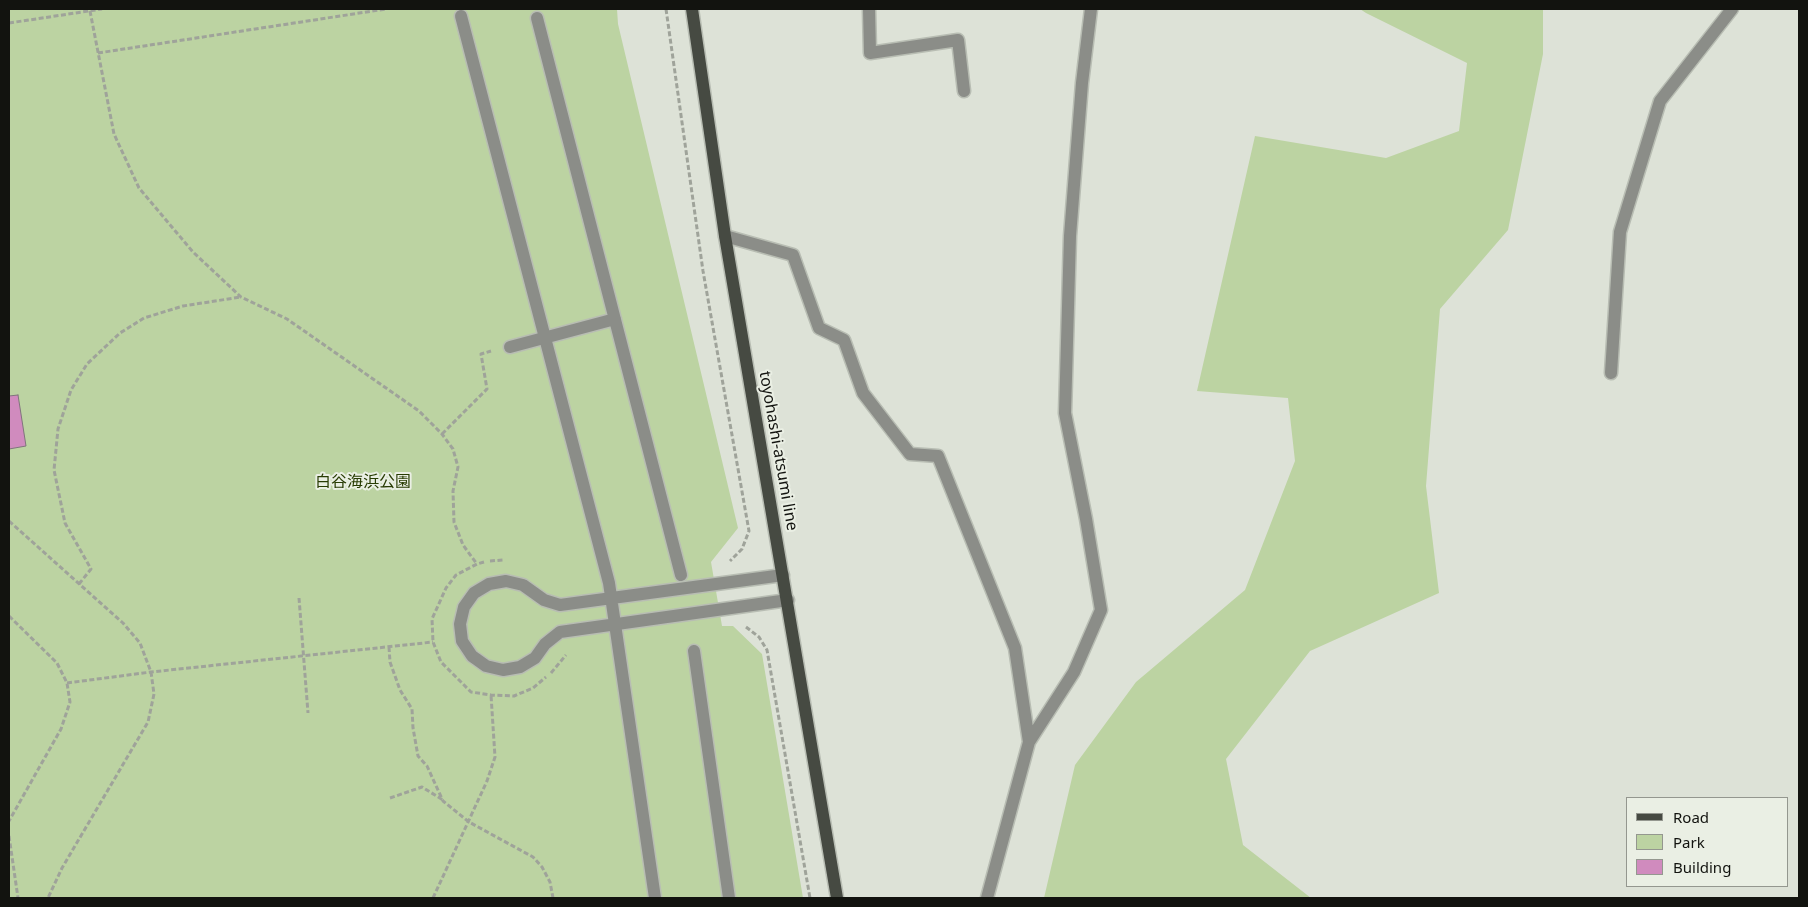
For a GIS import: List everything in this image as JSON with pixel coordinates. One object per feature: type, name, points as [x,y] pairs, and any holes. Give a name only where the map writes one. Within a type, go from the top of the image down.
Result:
[{"type":"main road","name":"toyohashi-atsumi line","points":[[692,9],[725,236],[837,898]]},
{"type":"street","points":[[869,9],[870,53],[958,40],[964,91]]},
{"type":"street","points":[[987,898],[1029,742],[1074,672],[1101,610],[1086,519],[1065,413],[1070,236],[1082,84],[1091,9]]},
{"type":"street","points":[[1611,373],[1620,232],[1660,101],[1732,9]]},
{"type":"street","points":[[461,16],[609,583],[655,898]]},
{"type":"street","points":[[537,18],[681,575]]},
{"type":"street","points":[[725,236],[793,255],[819,328],[844,340],[863,393],[910,454],[938,456],[1015,648],[1029,742]]},
{"type":"street","points":[[510,347],[615,320]]},
{"type":"street","points":[[783,576],[560,605],[544,600],[523,585],[506,581],[489,584],[474,593],[464,607],[460,624],[462,641],[472,656],[486,666],[503,670],[520,667],[535,658],[545,644],[560,632],[788,600]]},
{"type":"street","points":[[694,651],[729,898]]},
{"type":"path","points":[[9,23],[102,9]]},
{"type":"path","points":[[98,52],[386,9]]},
{"type":"path","points":[[666,9],[703,271],[748,531],[742,549],[729,562]]},
{"type":"path","points":[[90,11],[114,134],[139,188],[193,252],[241,297],[287,319],[419,412],[442,434],[453,449],[458,467],[453,491],[454,522],[462,546],[477,564]]},
{"type":"path","points":[[79,584],[92,569],[64,523],[54,470],[58,429],[71,390],[87,364],[120,333],[144,318],[183,306],[241,297]]},
{"type":"path","points":[[442,434],[487,389],[482,354],[510,347]]},
{"type":"path","points":[[9,521],[123,623],[140,643],[151,672],[154,694],[148,722],[62,868],[48,898]]},
{"type":"path","points":[[299,598],[308,713]]},
{"type":"path","points":[[9,616],[57,663],[67,683],[70,702],[61,729],[9,821]]},
{"type":"path","points":[[67,683],[151,672],[433,642]]},
{"type":"path","points":[[389,647],[390,662],[400,690],[412,709],[418,756],[427,766],[443,801]]},
{"type":"path","points":[[433,898],[487,781],[494,757],[491,695]]},
{"type":"path","points":[[390,798],[422,788],[443,801],[469,822],[534,857],[550,882],[553,898]]},
{"type":"path","points":[[9,836],[18,898]]},
{"type":"green space","name":"白谷海浜公園","points":[[9,9],[617,9],[618,24],[738,528],[711,562],[722,626],[733,626],[762,654],[803,898],[9,898]]},
{"type":"green space","points":[[1360,9],[1543,9],[1543,54],[1508,230],[1440,309],[1426,486],[1439,593],[1310,651],[1226,759],[1243,845],[1311,898],[1044,898],[1075,765],[1136,682],[1245,590],[1295,461],[1288,398],[1197,391],[1255,136],[1386,158],[1459,131],[1467,63]]},
{"type":"building","points":[[18,395],[26,446],[9,449],[9,396]]}]
